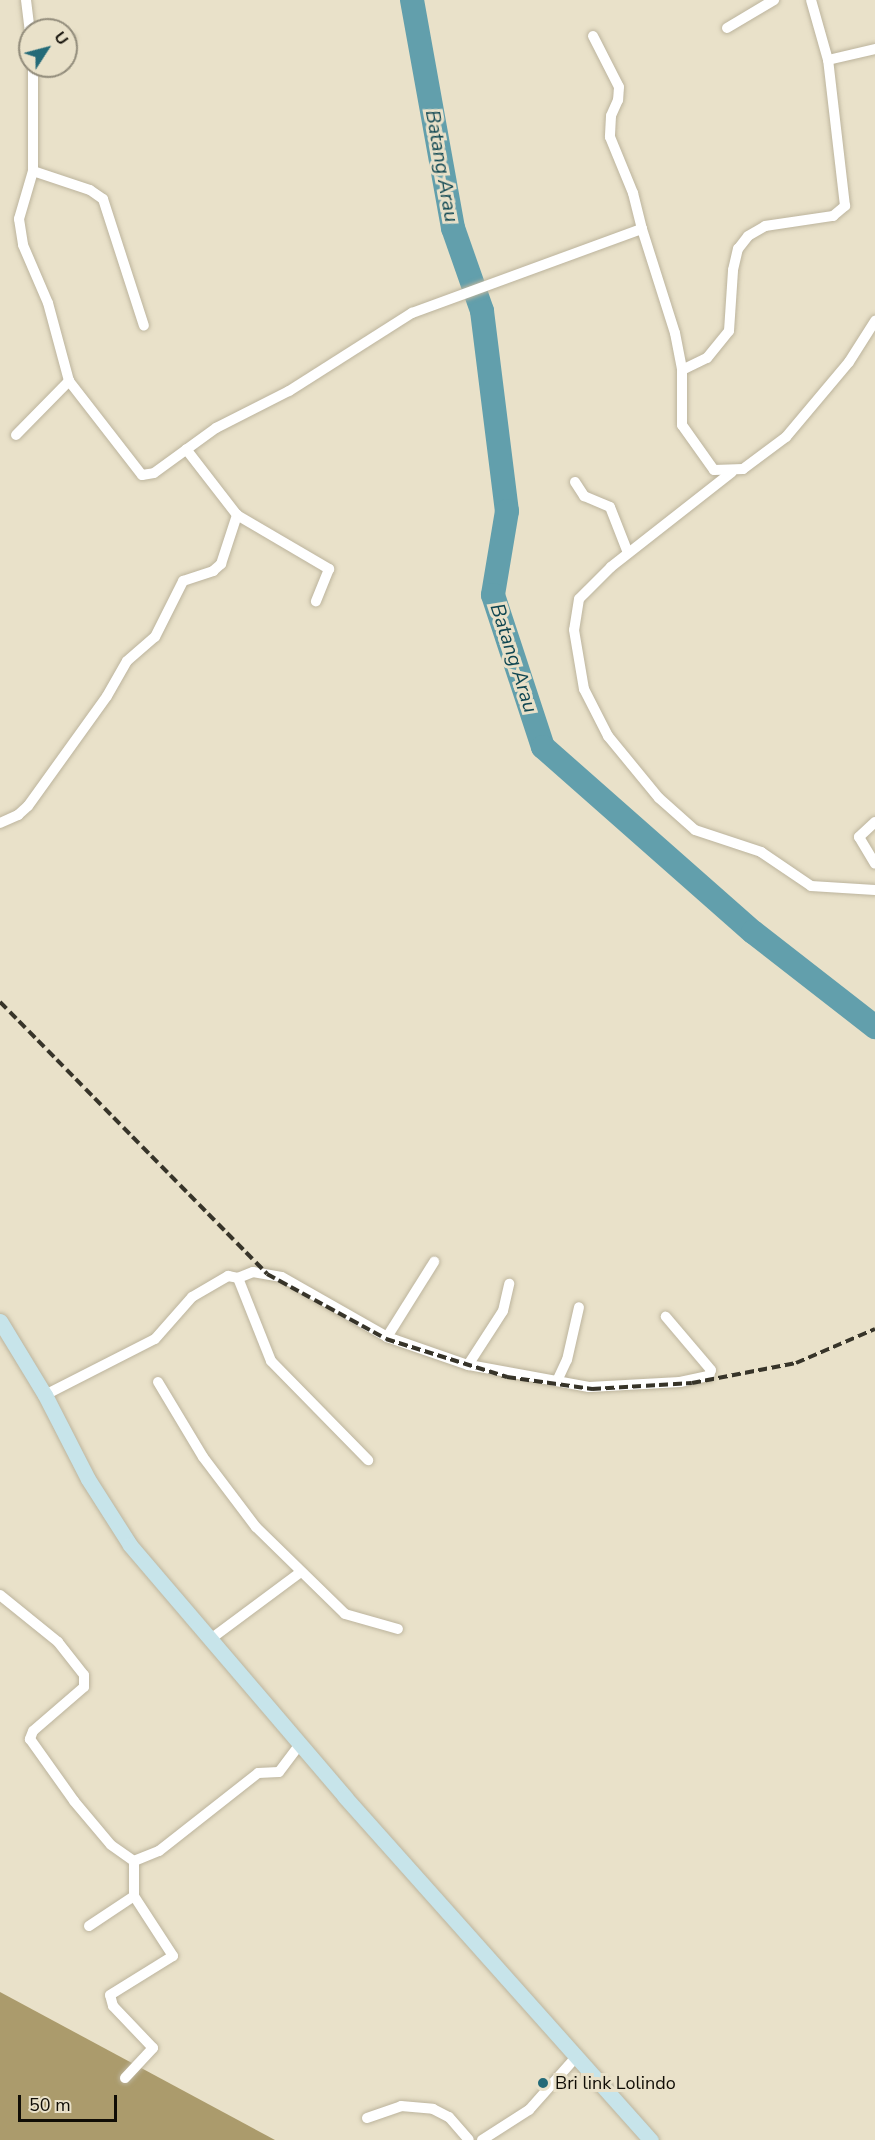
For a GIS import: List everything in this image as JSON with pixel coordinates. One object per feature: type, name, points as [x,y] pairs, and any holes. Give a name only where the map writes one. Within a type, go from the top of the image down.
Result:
[{"type":"street","points":[[26,0],[28,18]]},
{"type":"street","points":[[727,28],[774,0]]},
{"type":"street","points":[[682,370],[707,358],[729,331],[733,270],[738,249],[748,236],[765,226],[833,216],[845,206],[828,60],[811,0]]},
{"type":"street","points":[[593,36],[618,87],[618,100],[610,116],[610,137],[633,193],[642,229],[661,282],[682,370],[682,424],[714,470],[732,472]]},
{"type":"street","points":[[828,60],[875,49]]},
{"type":"street","points":[[33,78],[33,171],[19,230],[48,303],[69,381],[142,475],[154,473],[223,424],[289,391],[412,313],[548,261],[642,229]]},
{"type":"street","points":[[33,171],[90,190],[103,199],[144,326]]},
{"type":"street","points":[[875,321],[849,362],[786,437],[753,463],[732,472],[628,553],[575,608],[575,646],[584,689],[608,736],[659,798],[694,830],[761,852],[811,886],[875,890]]},
{"type":"street","points":[[16,435],[69,381]]},
{"type":"street","points":[[186,449],[237,515],[329,570],[316,602]]},
{"type":"street","points":[[575,482],[584,496],[610,507],[628,553]]},
{"type":"street","points":[[0,823],[18,815],[28,806],[106,696],[127,661],[155,637],[183,581],[213,571],[221,564],[237,515]]},
{"type":"street","points":[[875,822],[859,837],[875,864]]},
{"type":"street","points":[[387,1337],[434,1262]]},
{"type":"street","points":[[45,1395],[155,1339],[192,1298],[215,1281],[228,1276],[238,1278],[253,1272],[282,1277],[387,1337],[469,1365],[589,1387],[680,1382],[709,1376],[711,1370],[666,1317]]},
{"type":"street","points":[[238,1278],[272,1361],[368,1460]]},
{"type":"street","points":[[469,1365],[503,1311],[508,1284]]},
{"type":"street","points":[[556,1381],[567,1360],[579,1307]]},
{"type":"street","points":[[0,1322],[45,1395],[106,1510],[130,1545],[212,1638],[300,1744],[651,2140]]},
{"type":"street","points":[[158,1382],[229,1493],[301,1572],[345,1614],[398,1629]]},
{"type":"street","points":[[212,1638],[301,1572]]},
{"type":"street","points":[[0,1595],[58,1642],[84,1675],[84,1687],[33,1731],[30,1740],[74,1801],[111,1845],[134,1861]]},
{"type":"street","points":[[134,1861],[159,1851],[258,1773],[279,1772],[300,1744]]},
{"type":"street","points":[[125,2078],[153,2048],[113,2006],[110,1995],[172,1956],[134,1896],[134,1861]]},
{"type":"street","points":[[89,1926],[134,1896]]},
{"type":"street","points":[[482,2140],[530,2110],[576,2057]]},
{"type":"street","points":[[367,2118],[401,2106],[433,2109],[449,2117],[469,2140]]},
{"type":"shaded area","points":[[0,1992],[275,2140],[0,2140]]},
{"type":"waterway","name":"Batang Arau","points":[[412,0],[453,228],[482,311],[507,511],[493,595],[543,747],[753,932],[875,1027]]},
{"type":"railway","points":[[0,1002],[267,1274],[386,1339],[507,1377],[592,1389],[692,1383],[796,1363],[875,1329]]},
{"type":"place","name":"Bri link Lolindo","points":[[543,2083]]}]
